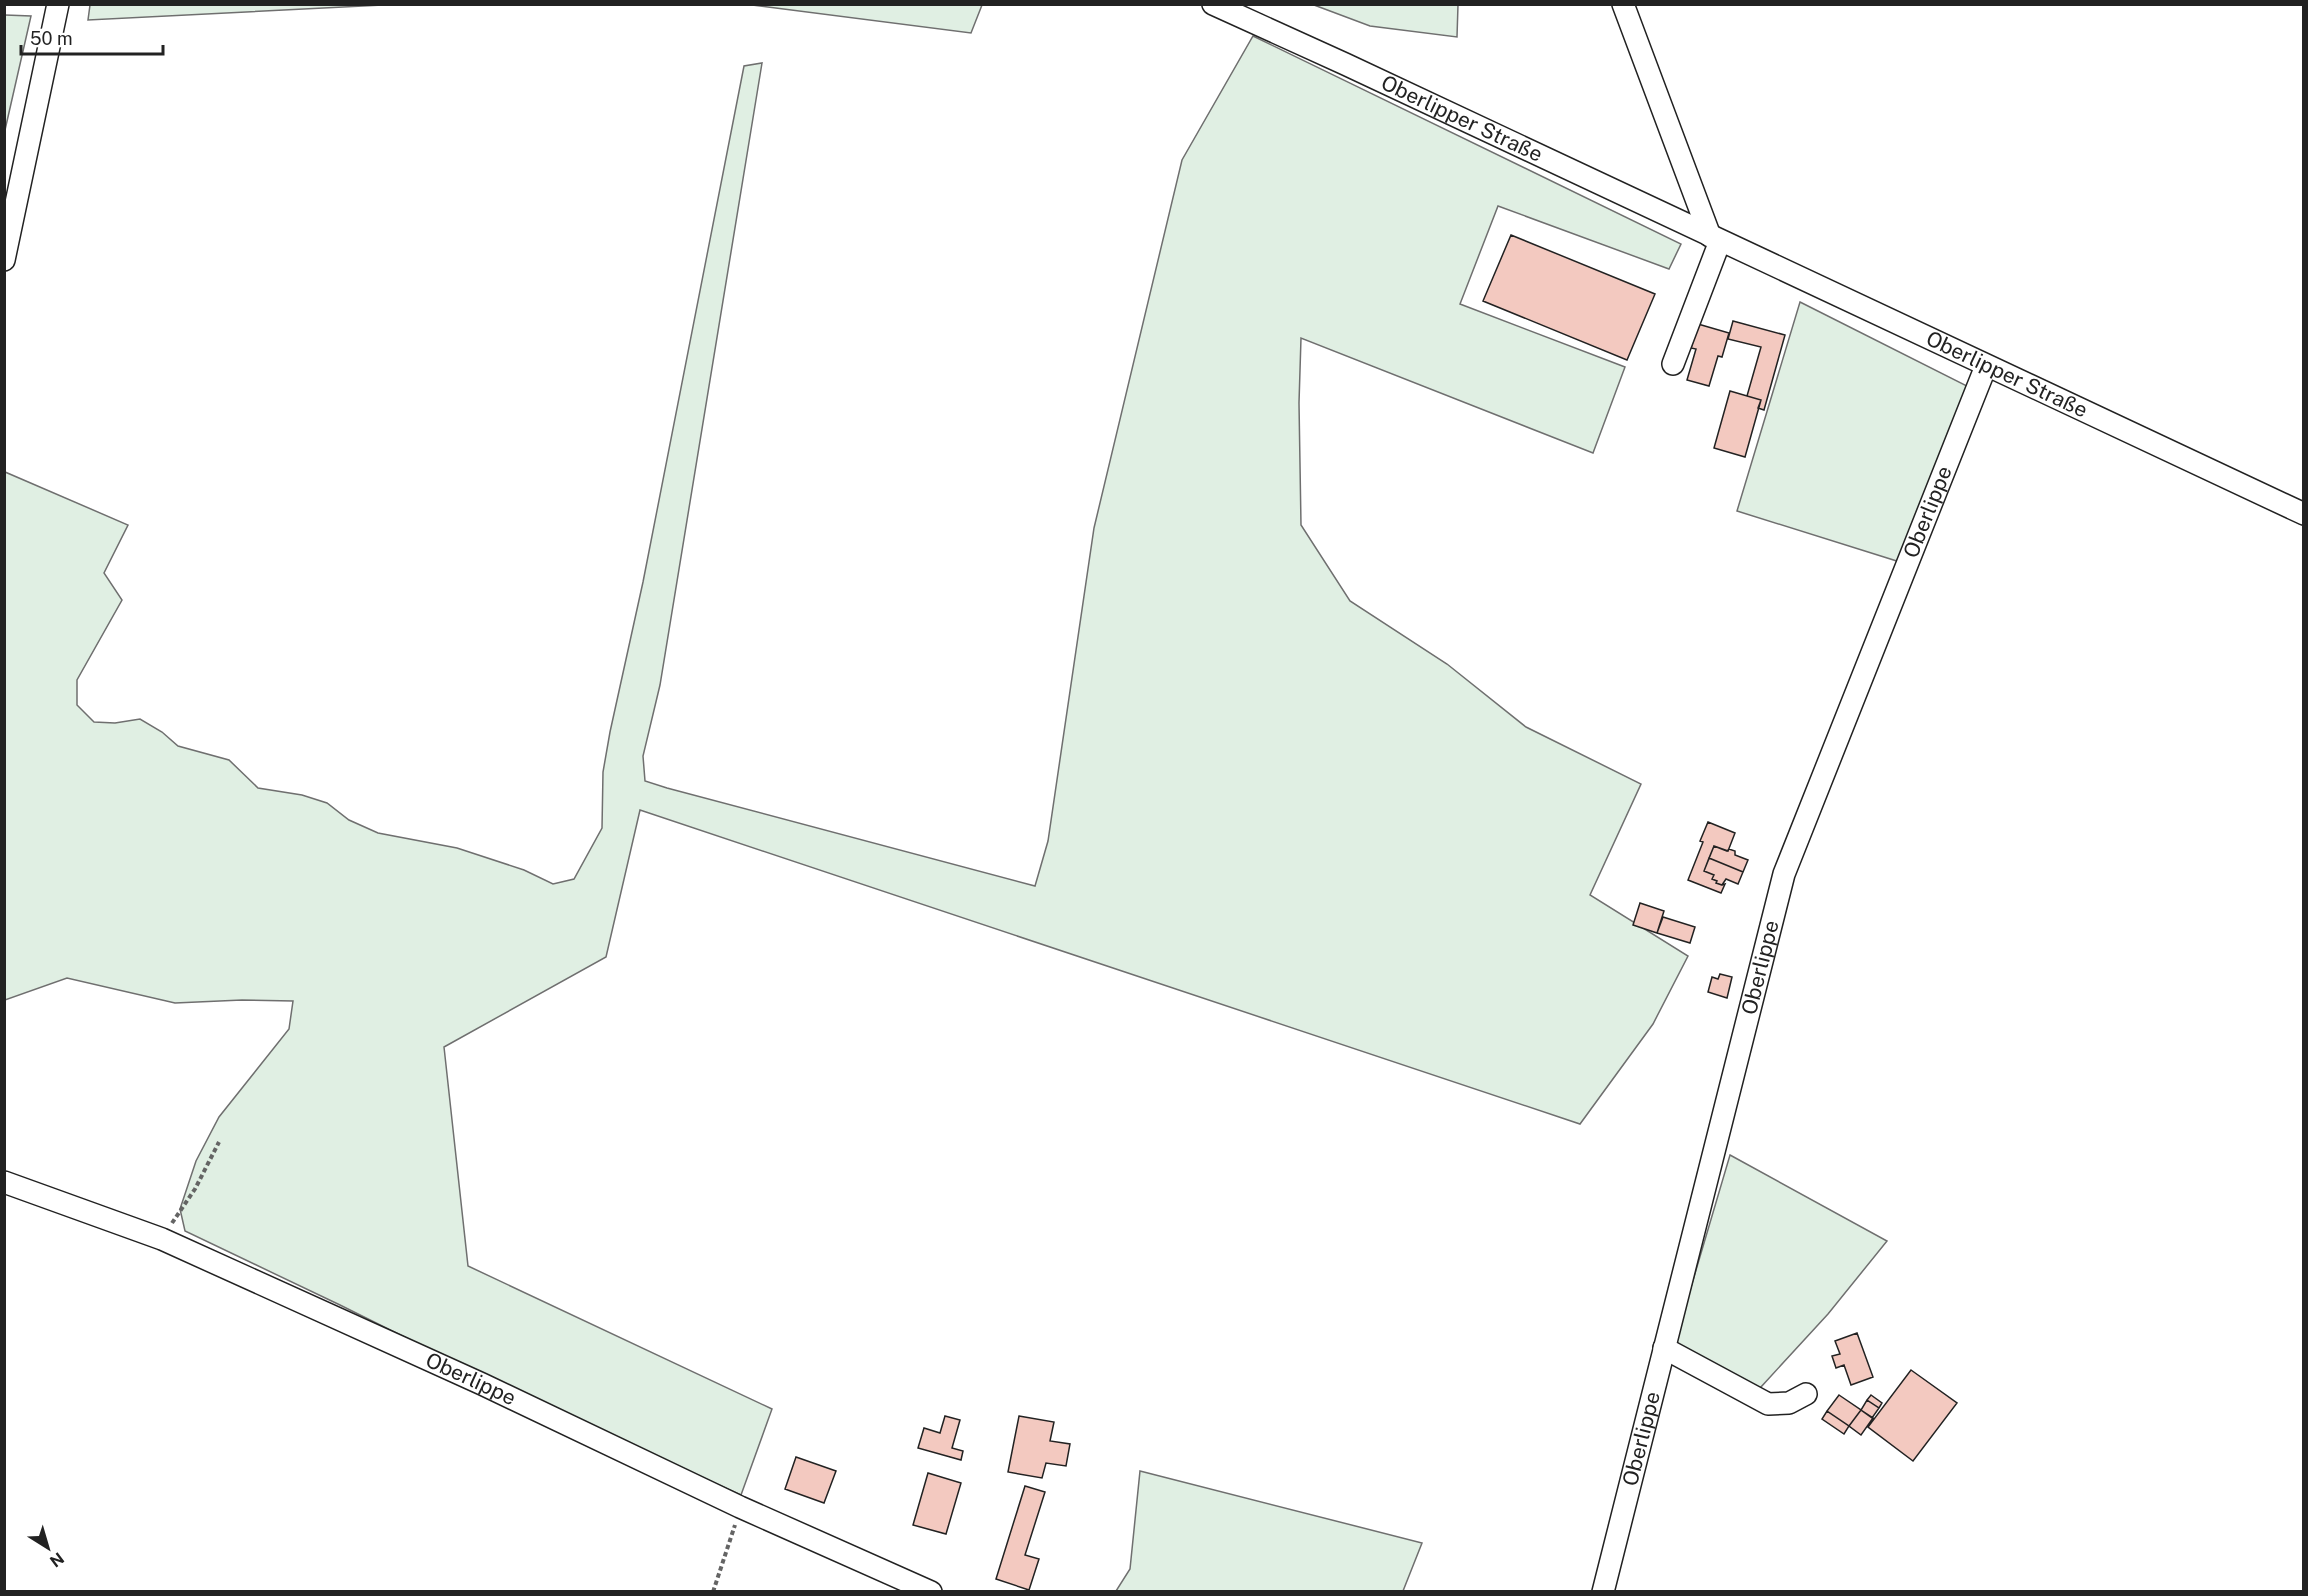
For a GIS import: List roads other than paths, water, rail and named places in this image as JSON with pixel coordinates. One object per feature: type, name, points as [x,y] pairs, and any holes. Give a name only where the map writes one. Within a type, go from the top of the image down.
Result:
[{"type":"street","points":[[4,260],[58,4]]},
{"type":"street","name":"Oberlipper Straße","points":[[1213,4],[2304,514]]},
{"type":"street","points":[[1623,4],[1715,238],[1673,364]]},
{"type":"street","name":"Oberlippe","points":[[1603,1592],[1784,874],[1986,366]]},
{"type":"street","name":"Oberlippe","points":[[4,1182],[162,1239],[482,1384],[740,1508],[931,1592]]},
{"type":"street","points":[[1664,1348],[1768,1404],[1789,1403],[1806,1394]]}]
